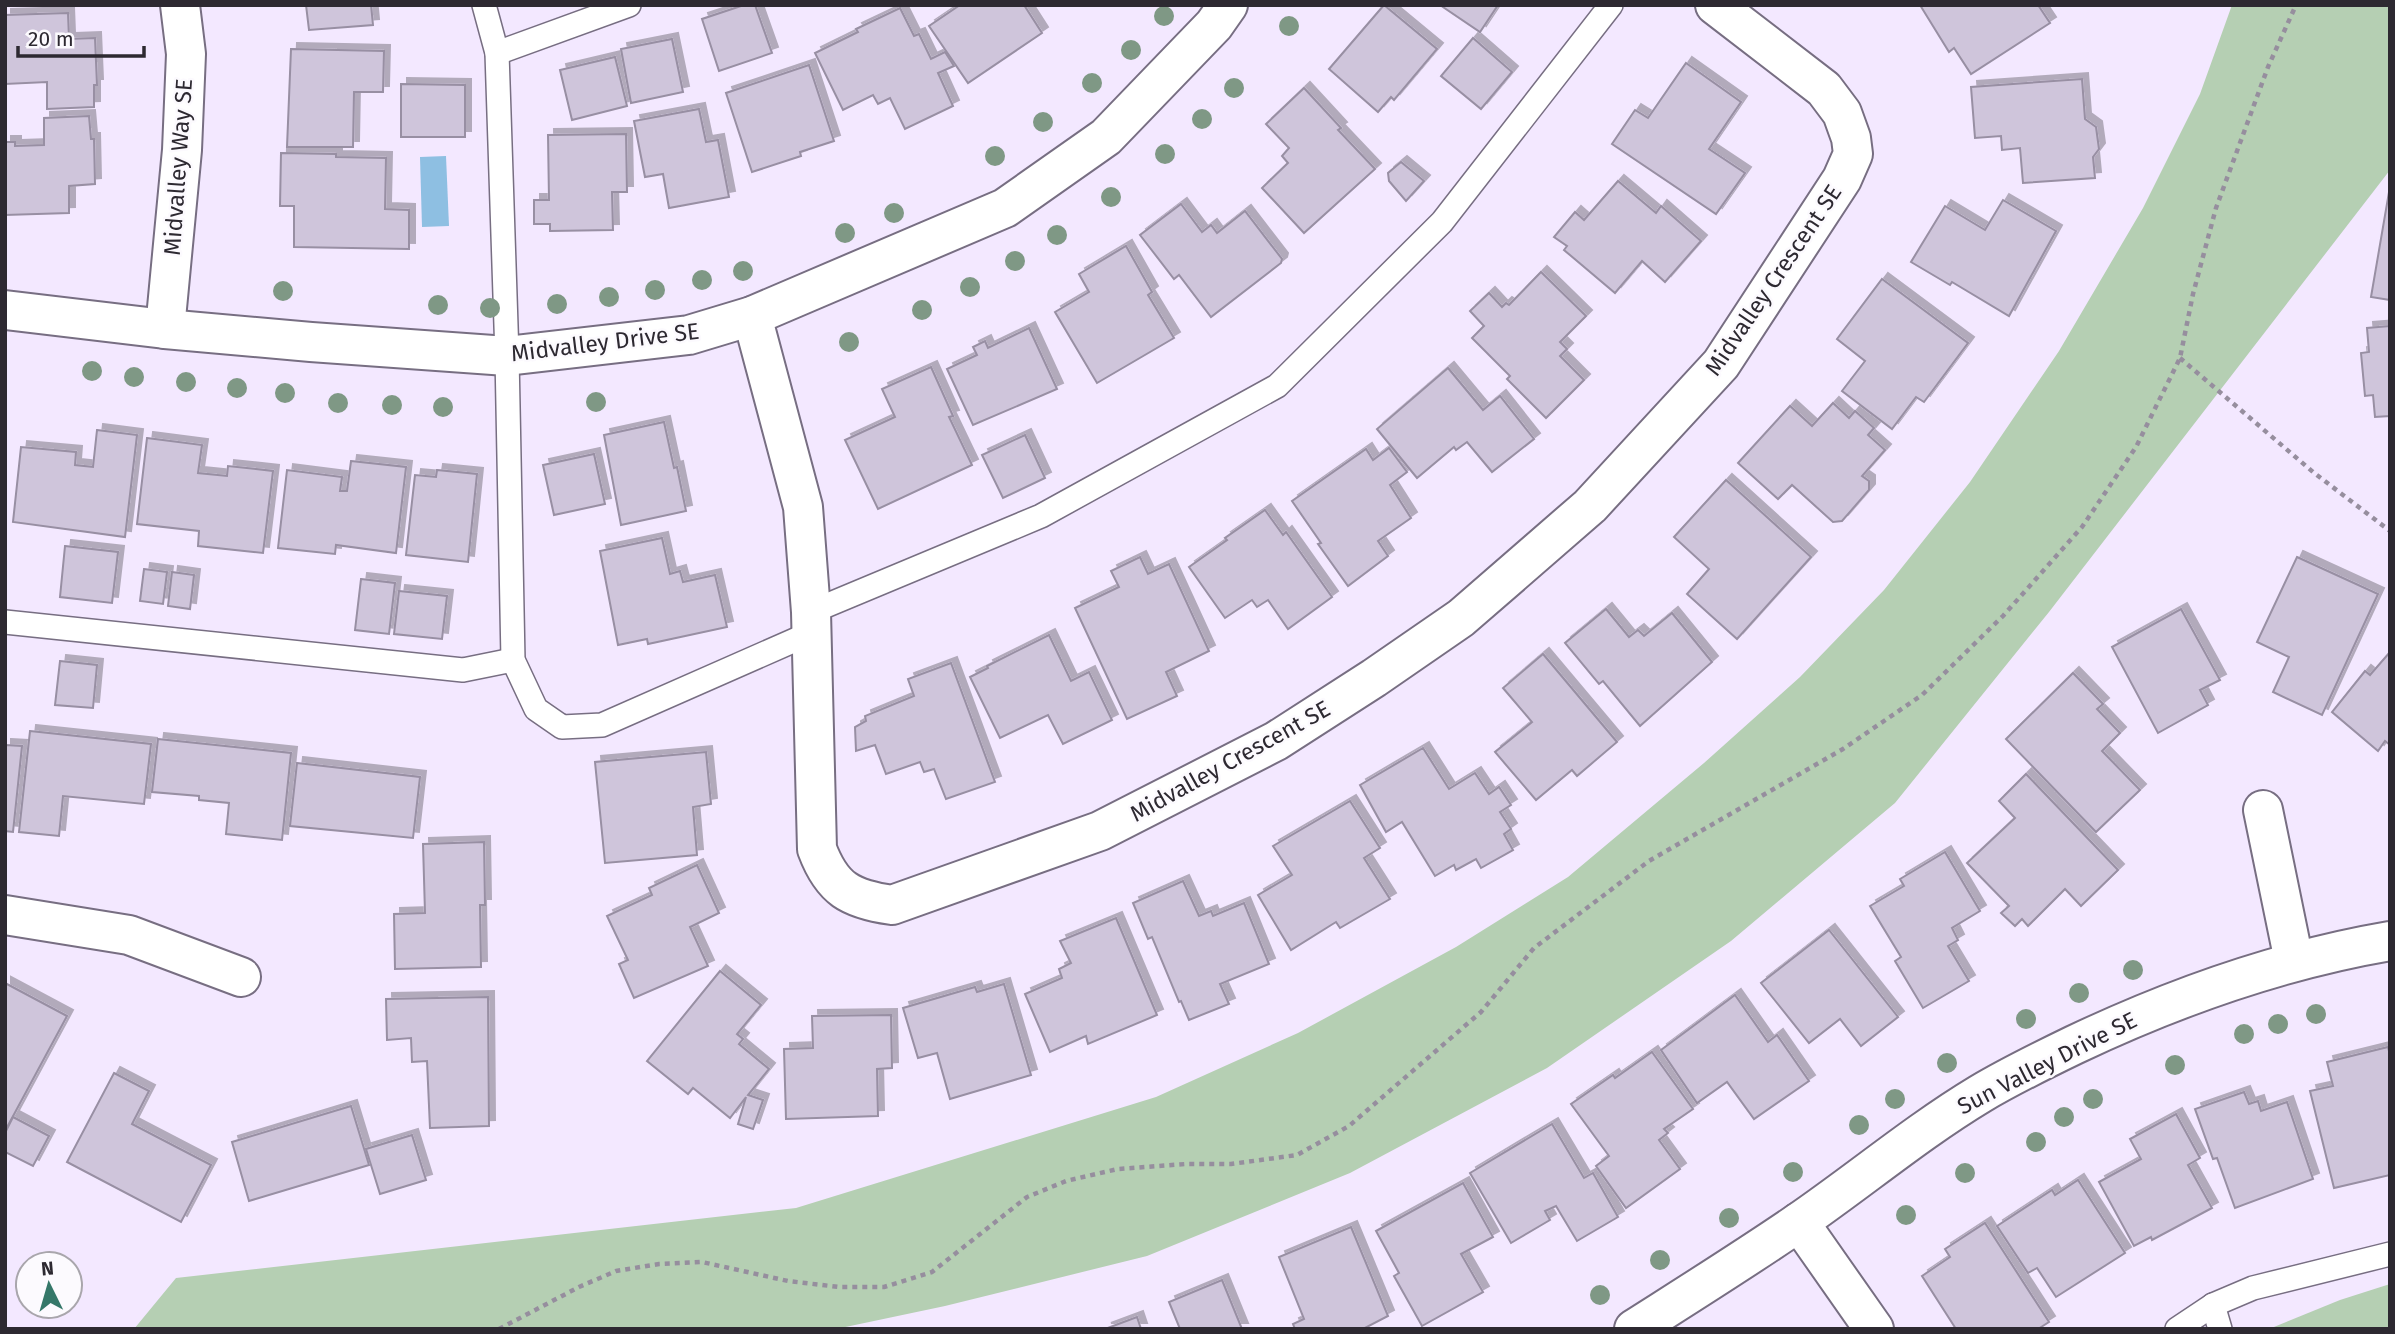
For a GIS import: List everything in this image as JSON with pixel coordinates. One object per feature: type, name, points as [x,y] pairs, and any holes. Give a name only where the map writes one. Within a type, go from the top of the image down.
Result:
[{"type":"street","name":"Midvalley Way SE","points":[[165,329],[182,150],[186,54],[180,5]]},
{"type":"street","name":"Midvalley Drive SE","points":[[5,310],[165,329],[507,356],[689,335],[752,316],[1004,208],[1106,137],[1214,25],[1228,5]]},
{"type":"street","name":"Midvalley Crescent SE","points":[[752,316],[803,508],[811,622],[817,849],[825,872],[842,890],[872,902],[892,905],[1100,831],[1276,741],[1374,678],[1461,618],[1590,506],[1721,364],[1842,179],[1853,154],[1851,138],[1842,113],[1824,89],[1715,5]]},
{"type":"street","points":[[2263,810],[2294,961]]},
{"type":"street","points":[[5,915],[129,935],[241,977]]},
{"type":"street","name":"Sun Valley Drive SE","points":[[1634,1329],[1799,1222],[1908,1142],[1981,1093],[2017,1074],[2126,1020],[2225,981],[2294,961],[2390,941]]},
{"type":"street","points":[[1799,1222],[1874,1329]]},
{"type":"lane","points":[[484,5],[497,53],[513,660],[536,709],[562,727],[602,725],[811,622],[1041,516],[1277,386],[1442,222],[1611,5]]},
{"type":"lane","points":[[497,53],[629,5]]},
{"type":"lane","points":[[5,622],[463,670],[513,660]]},
{"type":"lane","points":[[2177,1329],[2213,1304],[2253,1287],[2390,1254]]},
{"type":"lane","points":[[2213,1304],[2220,1329]]},
{"type":"path","points":[[499,1329],[616,1271],[659,1264],[702,1262],[788,1281],[839,1287],[884,1287],[932,1272],[1027,1197],[1066,1181],[1118,1169],[1231,1164],[1297,1154],[1349,1126],[1481,1012],[1534,948],[1649,861],[1843,749],[1922,695],[2003,616],[2082,527],[2137,447],[2180,358],[2216,208],[2268,67],[2296,5]]},
{"type":"path","points":[[2180,358],[2313,472],[2390,531]]},
{"type":"green space","points":[[2232,5],[2390,5],[2390,170],[2049,612],[1895,803],[1731,941],[1547,1068],[1350,1173],[1147,1256],[945,1306],[836,1329],[134,1329],[176,1278],[796,1208],[1156,1097],[1298,1033],[1456,947],[1568,877],[1704,763],[1800,677],[1884,590],[1970,482],[2059,351],[2143,208],[2200,94]]},
{"type":"green space","points":[[2390,1284],[2390,1329],[2269,1329],[2340,1300]]},
{"type":"water","points":[[446,156],[449,226],[422,227],[420,157]]},
{"type":"building","points":[[306,5],[371,5],[373,25],[309,30]]},
{"type":"building","points":[[744,5],[755,5],[772,53],[719,71],[702,19]]},
{"type":"building","points":[[960,5],[1024,5],[1042,33],[968,83],[929,26]]},
{"type":"building","points":[[1384,5],[1437,49],[1394,100],[1391,97],[1378,112],[1329,69]]},
{"type":"building","points":[[1440,5],[1498,5],[1480,32]]},
{"type":"building","points":[[1920,5],[2038,5],[2050,23],[1971,74],[1954,48],[1949,52]]},
{"type":"building","points":[[900,8],[914,36],[919,34],[931,59],[945,52],[954,66],[938,73],[953,106],[905,129],[890,98],[878,104],[873,95],[843,110],[815,53]]},
{"type":"building","points":[[68,13],[69,39],[95,38],[97,85],[94,85],[94,107],[47,109],[47,82],[5,84],[5,15]]},
{"type":"building","points":[[1473,38],[1512,72],[1481,109],[1441,76]]},
{"type":"building","points":[[672,39],[683,92],[631,103],[621,49]]},
{"type":"building","points":[[291,49],[384,51],[383,92],[354,92],[353,147],[287,147]]},
{"type":"building","points":[[615,57],[627,106],[572,120],[560,70]]},
{"type":"building","points":[[1686,63],[1741,102],[1709,149],[1745,173],[1716,214],[1612,144],[1635,110],[1648,118]]},
{"type":"building","points":[[809,65],[834,141],[800,152],[801,156],[752,172],[726,93]]},
{"type":"building","points":[[2082,79],[2085,119],[2096,127],[2099,149],[2093,157],[2095,178],[2023,183],[2020,148],[2002,150],[2001,136],[1975,138],[1971,87]]},
{"type":"building","points":[[401,84],[465,85],[465,137],[401,137]]},
{"type":"building","points":[[1304,88],[1341,128],[1338,130],[1375,169],[1304,233],[1262,188],[1288,163],[1282,156],[1289,148],[1266,124]]},
{"type":"building","points":[[699,109],[706,142],[718,140],[729,197],[669,208],[663,174],[645,177],[634,121]]},
{"type":"building","points":[[89,116],[91,139],[94,139],[95,184],[69,186],[69,213],[5,215],[5,142],[15,142],[15,146],[44,145],[44,118]]},
{"type":"building","points":[[626,134],[627,192],[612,192],[613,230],[550,231],[550,224],[534,224],[534,200],[549,200],[548,135]]},
{"type":"building","points":[[281,153],[386,158],[385,209],[409,210],[409,249],[294,247],[294,206],[280,206]]},
{"type":"building","points":[[1401,162],[1424,181],[1406,201],[1389,181],[1388,173]]},
{"type":"building","points":[[1618,181],[1656,213],[1661,206],[1701,241],[1665,282],[1642,261],[1615,293],[1564,250],[1567,246],[1554,237],[1575,212],[1584,220]]},
{"type":"building","points":[[2390,192],[2390,300],[2371,297]]},
{"type":"building","points":[[2003,200],[2056,231],[2009,316],[1952,282],[1950,285],[1911,262],[1945,206],[1985,230]]},
{"type":"building","points":[[1181,204],[1202,232],[1211,225],[1217,233],[1245,211],[1282,259],[1281,263],[1211,317],[1179,275],[1174,279],[1140,235]]},
{"type":"building","points":[[1126,246],[1152,292],[1148,295],[1174,338],[1097,383],[1055,312],[1089,292],[1079,274]]},
{"type":"building","points":[[1541,272],[1586,316],[1560,342],[1567,349],[1560,356],[1584,380],[1546,418],[1507,379],[1510,376],[1472,338],[1484,326],[1470,311],[1489,293],[1502,307],[1506,303],[1509,305]]},
{"type":"building","points":[[1882,279],[1968,343],[1924,402],[1916,397],[1892,429],[1842,391],[1865,361],[1837,339]]},
{"type":"building","points":[[2390,326],[2390,416],[2375,417],[2373,395],[2365,396],[2361,353],[2369,352],[2367,328]]},
{"type":"building","points":[[1029,328],[1057,389],[973,425],[947,369],[977,355],[973,347],[985,341],[988,348]]},
{"type":"building","points":[[931,367],[953,416],[949,417],[972,465],[878,509],[845,440],[895,417],[882,389]]},
{"type":"building","points":[[1448,368],[1483,410],[1500,396],[1534,439],[1492,472],[1467,442],[1456,450],[1454,447],[1417,478],[1377,429]]},
{"type":"building","points":[[1833,403],[1849,418],[1855,411],[1874,428],[1868,435],[1885,450],[1862,476],[1869,481],[1869,490],[1842,521],[1833,522],[1792,485],[1778,499],[1738,463],[1790,406],[1812,426]]},
{"type":"building","points":[[664,422],[686,511],[621,525],[604,435]]},
{"type":"building","points":[[97,430],[137,435],[125,537],[13,522],[21,447],[76,452],[75,465],[93,467]]},
{"type":"building","points":[[1025,435],[1045,478],[1003,498],[982,455]]},
{"type":"building","points":[[147,438],[202,445],[198,473],[227,476],[228,466],[273,471],[263,553],[198,546],[199,531],[137,524]]},
{"type":"building","points":[[1389,448],[1407,472],[1390,485],[1411,518],[1378,541],[1388,556],[1348,586],[1292,501],[1366,449],[1373,460]]},
{"type":"building","points":[[594,454],[605,504],[554,515],[543,465]]},
{"type":"building","points":[[351,461],[406,467],[396,553],[336,545],[335,554],[278,548],[287,470],[342,477],[340,491],[347,491]]},
{"type":"building","points":[[437,470],[477,474],[468,562],[406,555],[415,475],[436,477]]},
{"type":"building","points":[[1726,480],[1811,557],[1737,639],[1687,594],[1709,569],[1674,537]]},
{"type":"building","points":[[1265,510],[1283,535],[1286,532],[1332,597],[1288,629],[1268,600],[1257,607],[1252,600],[1225,618],[1189,567]]},
{"type":"building","points":[[662,538],[670,574],[680,571],[683,582],[715,575],[727,627],[648,644],[647,639],[618,645],[600,551]]},
{"type":"building","points":[[65,546],[118,552],[112,603],[60,597]]},
{"type":"building","points":[[1140,557],[1148,574],[1169,564],[1209,651],[1166,672],[1177,696],[1127,719],[1075,608],[1119,587],[1111,571]]},
{"type":"building","points":[[2297,557],[2378,594],[2322,715],[2273,692],[2289,657],[2257,642]]},
{"type":"building","points":[[144,569],[167,572],[163,604],[140,601]]},
{"type":"building","points":[[172,572],[194,575],[190,609],[168,606]]},
{"type":"building","points":[[361,579],[395,583],[389,634],[355,630]]},
{"type":"building","points":[[399,591],[447,596],[442,639],[394,634]]},
{"type":"building","points":[[1606,609],[1629,637],[1638,630],[1644,636],[1672,613],[1712,662],[1640,726],[1603,681],[1599,684],[1565,643]]},
{"type":"building","points":[[2181,609],[2220,680],[2200,690],[2208,705],[2158,733],[2112,647]]},
{"type":"building","points":[[1049,635],[1071,681],[1089,672],[1112,720],[1063,744],[1048,715],[1000,738],[970,677]]},
{"type":"building","points":[[2390,652],[2390,745],[2385,741],[2378,751],[2332,712],[2365,671],[2370,675]]},
{"type":"building","points":[[1543,654],[1617,742],[1577,776],[1572,770],[1536,800],[1495,752],[1532,722],[1503,688]]},
{"type":"building","points":[[60,661],[97,665],[93,708],[55,705]]},
{"type":"building","points":[[951,663],[995,782],[946,799],[934,769],[924,772],[920,762],[886,774],[875,745],[856,751],[855,727],[866,721],[865,716],[914,696],[908,679]]},
{"type":"building","points":[[2073,673],[2103,704],[2097,709],[2120,733],[2102,751],[2140,790],[2096,832],[2006,739]]},
{"type":"building","points":[[30,731],[151,744],[144,804],[63,796],[59,836],[19,832]]},
{"type":"building","points":[[158,739],[291,753],[282,840],[226,834],[229,803],[199,800],[199,796],[152,792]]},
{"type":"building","points":[[5,745],[22,746],[13,832],[5,831]]},
{"type":"building","points":[[1423,748],[1449,789],[1475,773],[1489,794],[1499,787],[1511,805],[1500,812],[1511,829],[1504,834],[1513,850],[1481,868],[1476,859],[1456,870],[1454,865],[1435,876],[1402,822],[1386,832],[1360,785]]},
{"type":"building","points":[[706,752],[711,804],[693,807],[697,855],[605,863],[595,762]]},
{"type":"building","points":[[297,763],[420,777],[413,838],[290,826]]},
{"type":"building","points":[[2026,774],[2118,870],[2081,906],[2065,889],[2028,926],[2022,919],[2015,926],[2001,913],[2009,906],[1967,863],[2015,818],[1999,801]]},
{"type":"building","points":[[1350,801],[1380,848],[1364,858],[1390,899],[1340,928],[1336,922],[1291,950],[1258,895],[1292,875],[1273,846]]},
{"type":"building","points":[[484,842],[485,905],[480,905],[481,967],[395,969],[394,914],[425,913],[423,844]]},
{"type":"building","points":[[1945,852],[1980,911],[1952,928],[1958,940],[1948,946],[1969,981],[1923,1008],[1895,961],[1901,957],[1870,906],[1904,886],[1900,879]]},
{"type":"building","points":[[697,865],[719,913],[690,927],[708,966],[634,998],[619,964],[628,960],[607,916],[652,895],[649,888]]},
{"type":"building","points":[[1183,881],[1199,916],[1211,911],[1213,916],[1244,903],[1269,964],[1220,984],[1229,1004],[1189,1020],[1152,937],[1148,939],[1133,903]]},
{"type":"building","points":[[1116,918],[1157,1015],[1088,1044],[1086,1036],[1050,1052],[1025,994],[1062,978],[1059,969],[1071,963],[1060,941]]},
{"type":"building","points":[[1829,930],[1898,1017],[1861,1046],[1840,1019],[1809,1043],[1761,983]]},
{"type":"building","points":[[720,971],[761,1005],[737,1034],[743,1039],[739,1044],[769,1069],[748,1095],[763,1100],[753,1129],[738,1124],[746,1097],[730,1118],[693,1088],[688,1094],[647,1061]]},
{"type":"building","points":[[5,983],[67,1016],[5,1131]]},
{"type":"building","points":[[1004,984],[1031,1075],[950,1099],[937,1053],[918,1058],[903,1008],[975,987],[977,992]]},
{"type":"building","points":[[1735,995],[1768,1042],[1777,1035],[1809,1081],[1754,1119],[1727,1082],[1697,1103],[1661,1050]]},
{"type":"building","points":[[488,997],[489,1126],[430,1128],[427,1061],[412,1062],[411,1038],[387,1040],[386,999]]},
{"type":"building","points":[[891,1015],[892,1068],[877,1069],[878,1116],[786,1119],[784,1049],[813,1048],[812,1016]]},
{"type":"building","points":[[2388,1047],[2390,1175],[2334,1188],[2310,1091],[2333,1086],[2327,1062]]},
{"type":"building","points":[[1652,1052],[1693,1109],[1664,1129],[1668,1133],[1659,1140],[1680,1169],[1626,1208],[1596,1166],[1609,1156],[1571,1104]]},
{"type":"building","points":[[114,1073],[149,1091],[132,1124],[211,1165],[181,1222],[67,1162]]},
{"type":"building","points":[[2244,1092],[2249,1104],[2258,1101],[2261,1111],[2287,1102],[2313,1179],[2235,1208],[2195,1109]]},
{"type":"building","points":[[351,1106],[369,1165],[249,1201],[232,1142]]},
{"type":"building","points":[[2176,1114],[2200,1158],[2188,1165],[2212,1208],[2152,1240],[2151,1237],[2134,1246],[2099,1182],[2141,1159],[2130,1139]]},
{"type":"building","points":[[13,1117],[49,1136],[33,1166],[5,1152],[5,1133]]},
{"type":"building","points":[[1552,1124],[1584,1178],[1593,1173],[1618,1217],[1577,1241],[1556,1206],[1545,1211],[1550,1220],[1511,1243],[1470,1173]]},
{"type":"building","points":[[412,1135],[426,1180],[380,1194],[366,1149]]},
{"type":"building","points":[[2078,1180],[2125,1253],[2056,1297],[2037,1268],[2028,1273],[1997,1226],[2052,1190],[2055,1195]]},
{"type":"building","points":[[1463,1183],[1493,1237],[1461,1254],[1483,1292],[1422,1326],[1394,1276],[1399,1273],[1376,1231]]},
{"type":"building","points":[[1985,1223],[2049,1322],[2038,1329],[1956,1329],[1922,1276],[1950,1257],[1945,1249]]},
{"type":"building","points":[[1351,1227],[1388,1316],[1363,1329],[1295,1329],[1293,1324],[1304,1319],[1279,1257]]},
{"type":"building","points":[[1222,1280],[1242,1329],[1180,1329],[1169,1302]]},
{"type":"building","points":[[1137,1317],[1141,1329],[1105,1329]]}]
